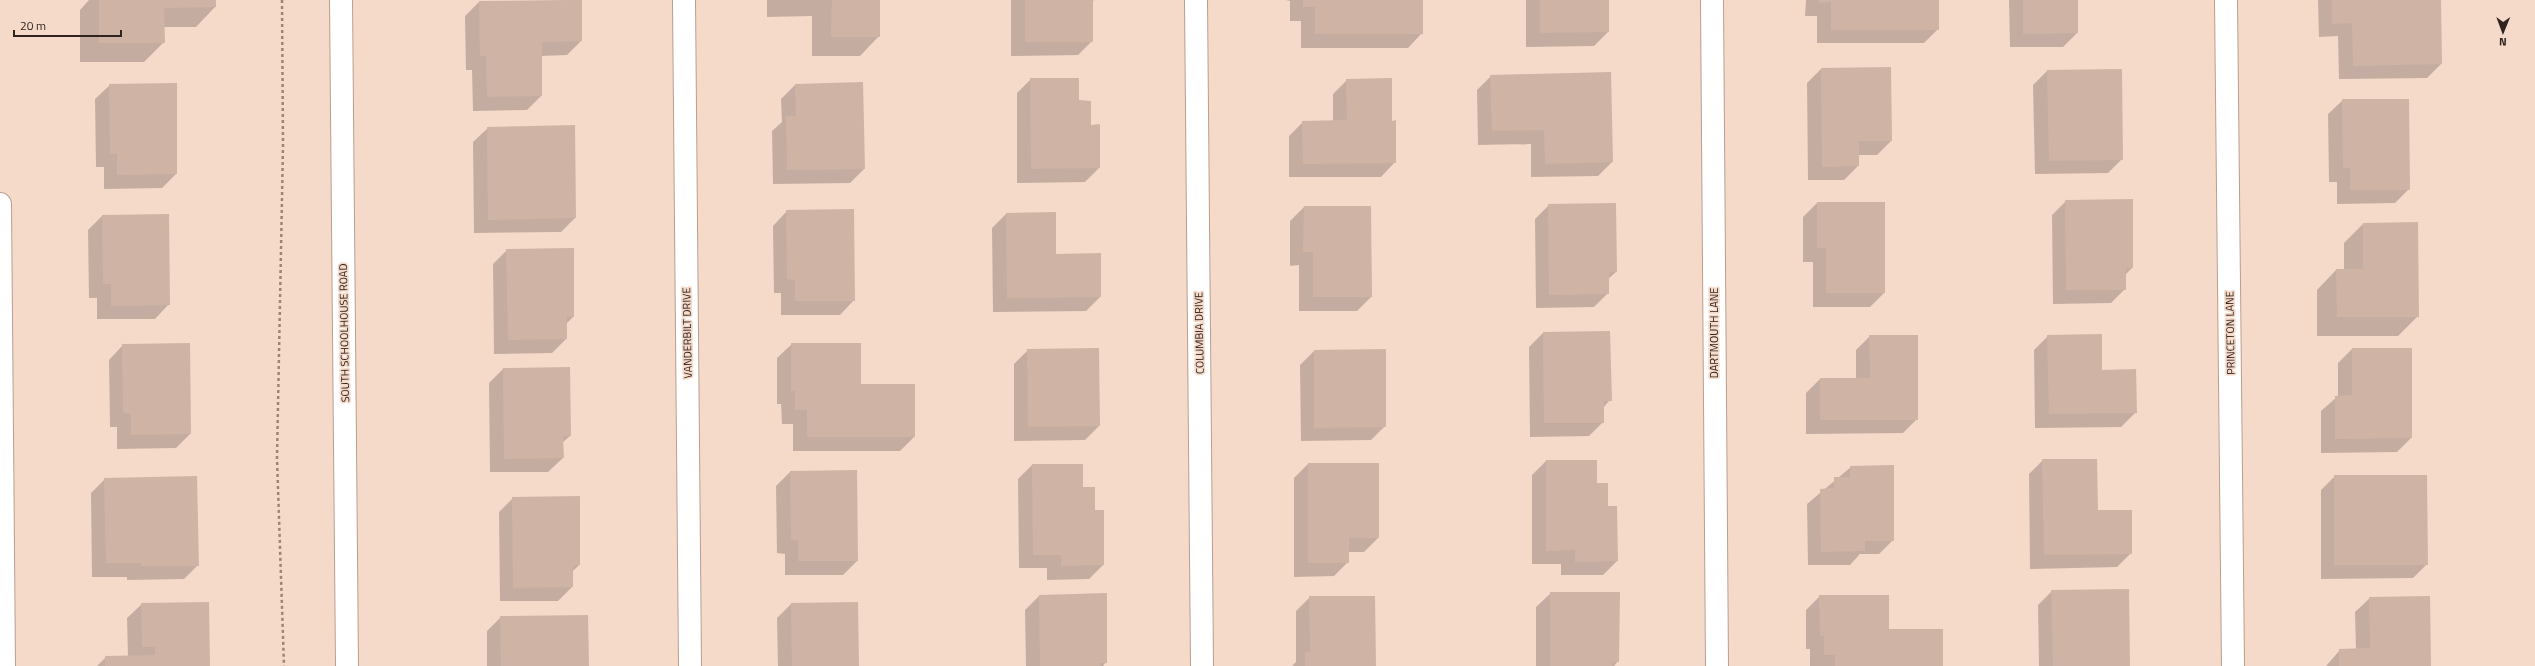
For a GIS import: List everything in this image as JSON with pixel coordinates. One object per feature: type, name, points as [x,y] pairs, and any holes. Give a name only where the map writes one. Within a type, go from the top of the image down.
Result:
[{"type":"street","name":"SOUTH SCHOOLHOUSE ROAD","points":[[341,0],[347,666]]},
{"type":"street","name":"VANDERBILT DRIVE","points":[[684,0],[690,666]]},
{"type":"street","name":"COLUMBIA DRIVE","points":[[1196,0],[1202,666]]},
{"type":"street","name":"DARTMOUTH LANE","points":[[1712,0],[1716,666]]},
{"type":"street","name":"PRINCETON LANE","points":[[2226,0],[2233,666]]},
{"type":"street","points":[[0,204],[4,666]]},
{"type":"path","points":[[282,0],[283,146],[277,458],[284,666]]},
{"type":"building","points":[[99,0],[216,0],[216,7],[164,8],[165,43],[99,43]]},
{"type":"building","points":[[582,0],[582,41],[542,42],[542,96],[487,97],[486,56],[480,56],[479,1]]},
{"type":"building","points":[[832,0],[880,0],[880,37],[831,37]]},
{"type":"building","points":[[1025,0],[1093,0],[1093,42],[1025,42]]},
{"type":"building","points":[[1303,0],[1423,0],[1423,34],[1315,34],[1315,7],[1303,7]]},
{"type":"building","points":[[1540,0],[1609,0],[1609,32],[1540,33]]},
{"type":"building","points":[[1819,0],[1939,0],[1939,30],[1831,30],[1831,2],[1819,3]]},
{"type":"building","points":[[2023,0],[2078,0],[2078,33],[2023,34]]},
{"type":"building","points":[[2332,0],[2441,0],[2442,64],[2353,66],[2352,23],[2332,24]]},
{"type":"building","points":[[1891,67],[1892,141],[1859,141],[1859,166],[1822,167],[1821,68]]},
{"type":"building","points":[[2122,69],[2123,160],[2049,161],[2047,70]]},
{"type":"building","points":[[1611,72],[1613,162],[1545,164],[1544,130],[1492,131],[1490,75]]},
{"type":"building","points":[[1030,78],[1079,78],[1079,100],[1091,101],[1091,125],[1100,124],[1100,168],[1031,169]]},
{"type":"building","points":[[1392,78],[1392,121],[1396,120],[1396,163],[1303,164],[1302,121],[1347,120],[1346,79]]},
{"type":"building","points":[[863,82],[865,169],[787,170],[786,116],[796,116],[795,84]]},
{"type":"building","points":[[177,83],[177,174],[117,175],[117,154],[110,154],[109,84]]},
{"type":"building","points":[[2342,99],[2409,99],[2410,190],[2350,190],[2350,168],[2343,168]]},
{"type":"building","points":[[575,125],[576,218],[488,220],[487,127]]},
{"type":"building","points":[[2133,199],[2133,268],[2126,268],[2126,290],[2066,290],[2065,200]]},
{"type":"building","points":[[1817,202],[1885,202],[1885,293],[1826,293],[1826,248],[1817,248]]},
{"type":"building","points":[[1616,203],[1617,272],[1609,272],[1609,294],[1549,295],[1548,204]]},
{"type":"building","points":[[1304,206],[1371,206],[1372,297],[1313,297],[1313,252],[1303,252]]},
{"type":"building","points":[[854,209],[855,301],[795,301],[795,280],[787,279],[786,210]]},
{"type":"building","points":[[1056,212],[1056,254],[1101,253],[1101,297],[1007,298],[1006,213]]},
{"type":"building","points":[[169,214],[170,305],[111,306],[111,284],[103,284],[102,215]]},
{"type":"building","points":[[2418,222],[2419,317],[2337,317],[2336,269],[2363,269],[2363,223]]},
{"type":"building","points":[[574,248],[574,317],[567,317],[567,339],[508,340],[506,249]]},
{"type":"building","points":[[1610,331],[1612,401],[1604,401],[1604,423],[1544,423],[1543,332]]},
{"type":"building","points":[[2102,334],[2102,370],[2136,369],[2137,413],[2049,414],[2047,335]]},
{"type":"building","points":[[1869,335],[1918,335],[1918,420],[1820,420],[1820,378],[1870,378]]},
{"type":"building","points":[[190,343],[191,434],[131,435],[131,414],[123,413],[122,344]]},
{"type":"building","points":[[791,343],[861,343],[861,384],[915,384],[915,437],[807,437],[807,410],[795,410],[795,390],[791,391]]},
{"type":"building","points":[[1099,348],[1100,426],[1028,427],[1027,349]]},
{"type":"building","points":[[2352,348],[2412,348],[2412,438],[2335,439],[2335,396],[2352,395]]},
{"type":"building","points":[[1386,349],[1386,427],[1314,428],[1314,350]]},
{"type":"building","points":[[570,367],[571,436],[563,436],[564,458],[504,459],[503,368]]},
{"type":"building","points":[[2042,459],[2097,459],[2098,510],[2132,510],[2132,554],[2044,555]]},
{"type":"building","points":[[1546,460],[1597,460],[1597,483],[1608,483],[1608,506],[1617,506],[1618,561],[1575,562],[1575,550],[1546,551]]},
{"type":"building","points":[[1308,463],[1379,463],[1379,538],[1349,538],[1349,563],[1308,563]]},
{"type":"building","points":[[1032,464],[1083,464],[1083,487],[1095,487],[1095,510],[1104,510],[1104,565],[1061,566],[1061,555],[1033,555]]},
{"type":"building","points":[[1894,465],[1894,541],[1865,541],[1865,551],[1821,552],[1820,489],[1834,488],[1834,477],[1850,477],[1850,466]]},
{"type":"building","points":[[857,470],[858,561],[798,561],[798,540],[791,540],[790,471]]},
{"type":"building","points":[[2334,475],[2427,475],[2428,565],[2334,565]]},
{"type":"building","points":[[197,476],[199,566],[141,566],[141,563],[106,563],[104,478]]},
{"type":"building","points":[[580,496],[580,565],[573,566],[573,587],[513,588],[512,497]]},
{"type":"building","points":[[2129,589],[2130,666],[2053,666],[2051,590]]},
{"type":"building","points":[[1550,592],[1620,592],[1619,662],[1612,662],[1612,666],[1550,666]]},
{"type":"building","points":[[1107,593],[1107,663],[1100,663],[1100,666],[1040,666],[1039,595]]},
{"type":"building","points":[[1819,595],[1889,595],[1889,629],[1943,629],[1943,666],[1835,666],[1835,655],[1824,655],[1824,636],[1820,636]]},
{"type":"building","points":[[1309,596],[1375,596],[1376,666],[1305,666],[1305,652],[1310,652]]},
{"type":"building","points":[[2430,596],[2431,666],[2339,666],[2339,649],[2370,648],[2369,597]]},
{"type":"building","points":[[209,602],[210,666],[105,666],[105,656],[155,655],[155,647],[142,647],[141,603]]},
{"type":"building","points":[[858,602],[859,666],[792,666],[791,603]]},
{"type":"building","points":[[588,615],[589,666],[501,666],[500,616]]}]
